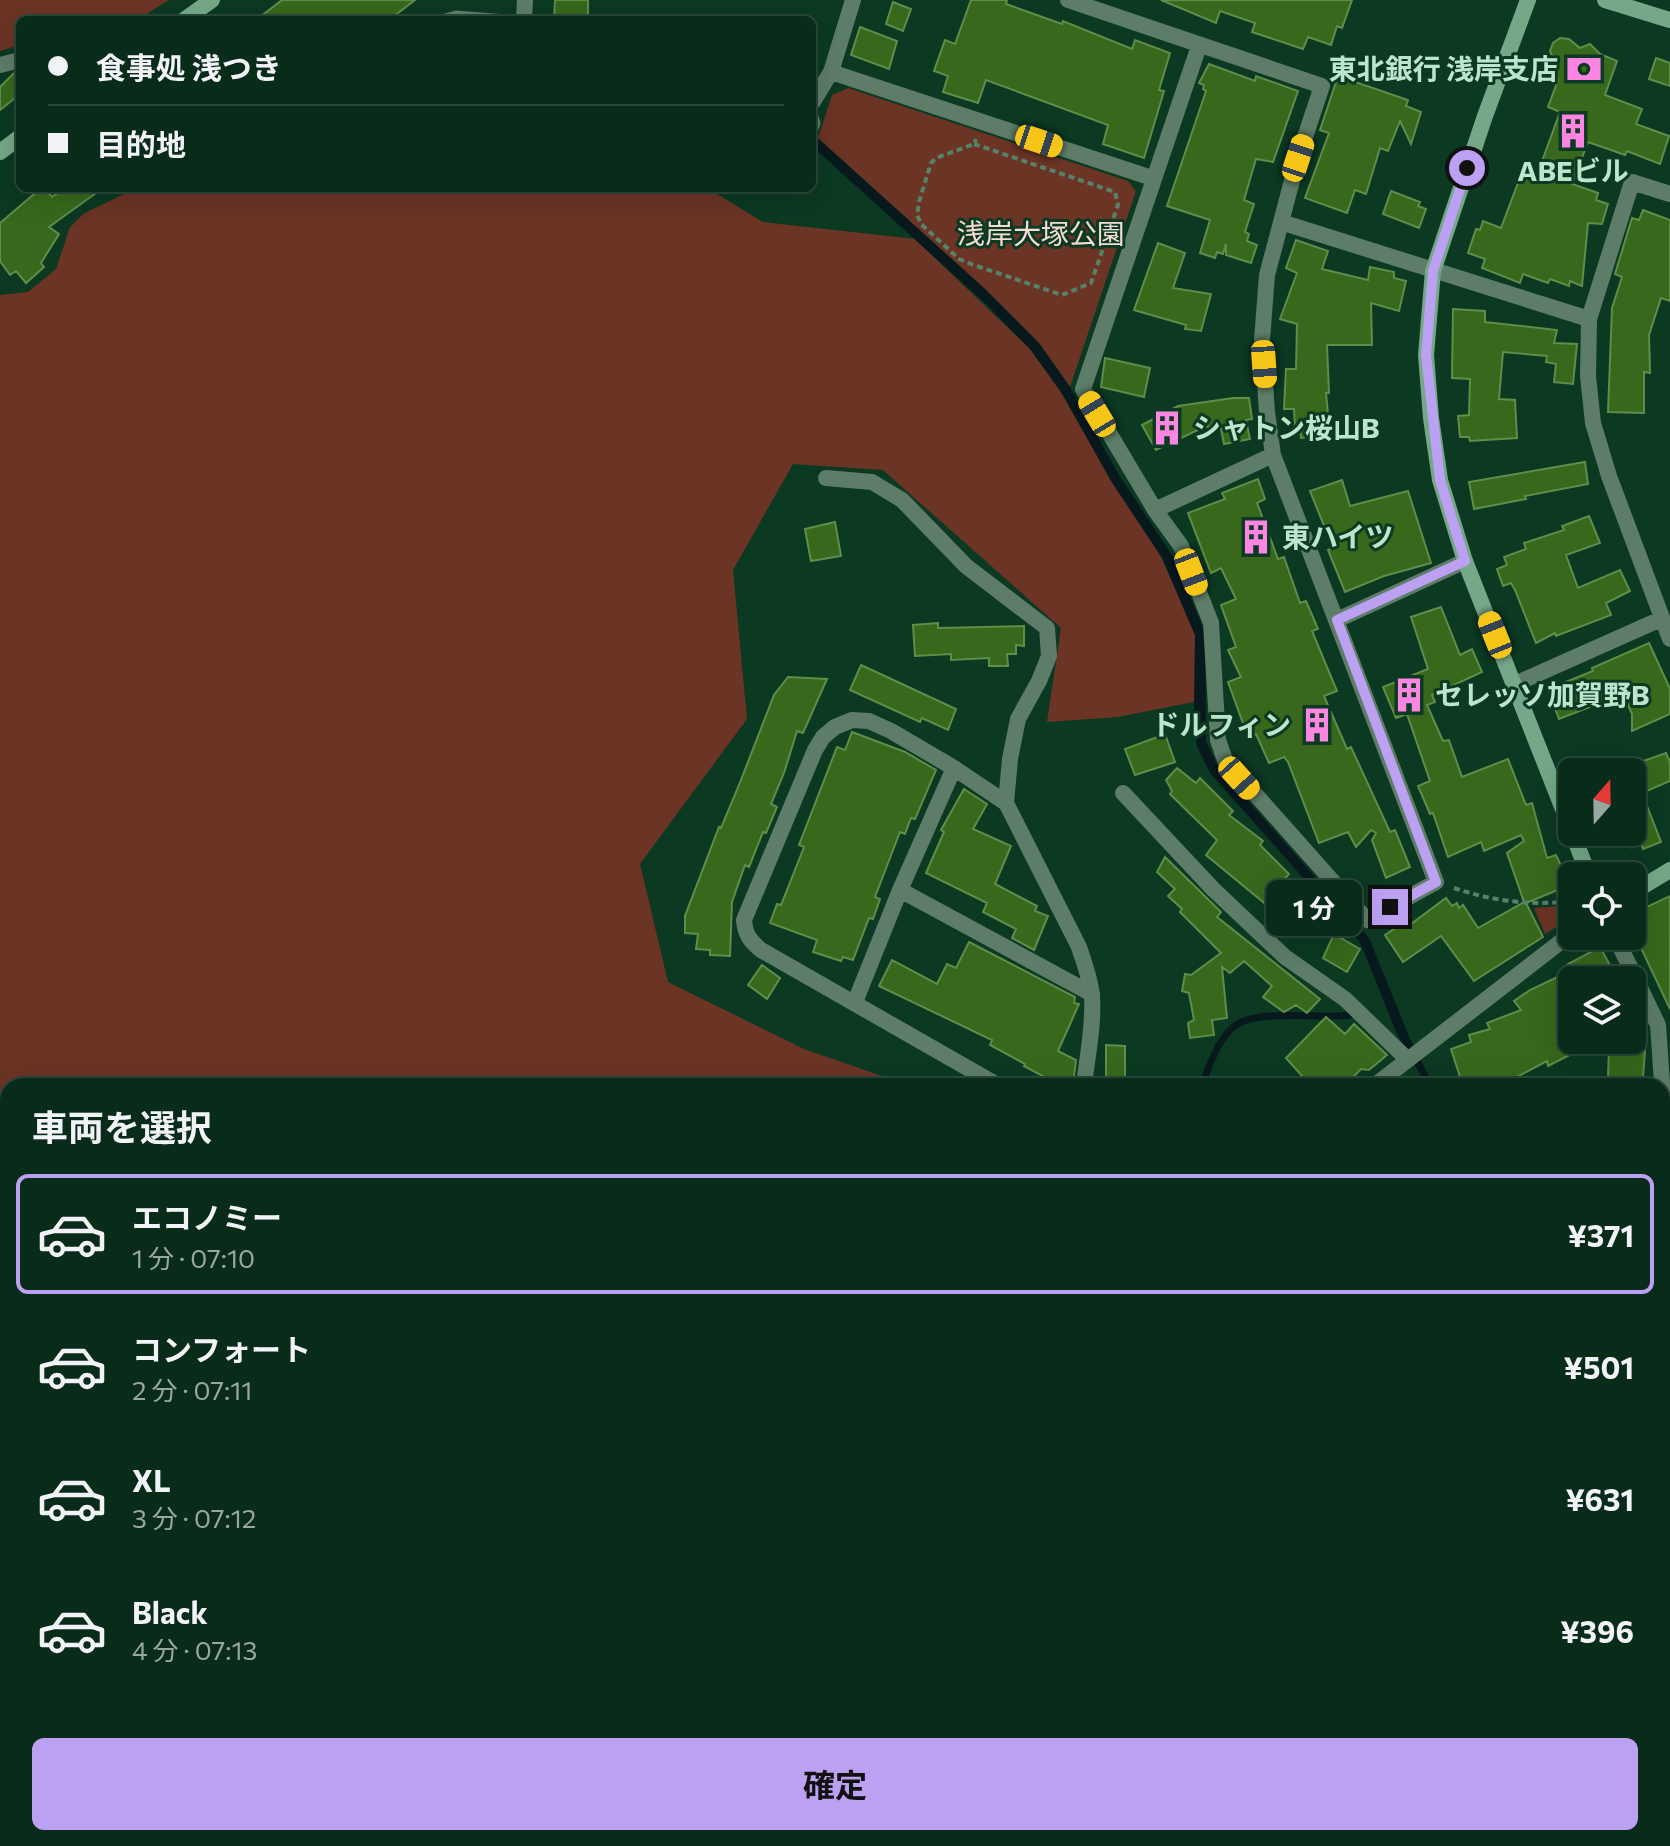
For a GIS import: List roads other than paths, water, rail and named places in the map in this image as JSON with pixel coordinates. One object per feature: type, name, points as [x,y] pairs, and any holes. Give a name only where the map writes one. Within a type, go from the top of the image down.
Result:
[{"type":"street","points":[[190,16],[212,0]]},
{"type":"street","points":[[816,96],[831,72],[853,0]]},
{"type":"street","points":[[1068,0],[1322,86],[1267,275],[1262,340],[1273,455],[1436,882],[1367,920],[1225,760],[1218,740],[1211,623],[1181,546],[1155,510],[1083,389],[1199,46]]},
{"type":"street","points":[[1528,0],[1433,271],[1426,355],[1440,480],[1465,561],[1558,796]]},
{"type":"street","points":[[1605,0],[1670,20]]},
{"type":"street","points":[[831,72],[1152,178]]},
{"type":"street","points":[[1670,194],[1632,182],[1589,319],[1588,376],[1593,423],[1609,476],[1670,639]]},
{"type":"street","points":[[1281,222],[1589,319]]},
{"type":"street","points":[[1155,510],[1273,455]]},
{"type":"street","points":[[826,478],[872,482],[902,500],[966,566],[1047,628],[1049,656],[1018,719],[1006,803]]},
{"type":"street","points":[[1337,620],[1465,561]]},
{"type":"street","points":[[1515,684],[1661,619]]},
{"type":"street","points":[[985,1078],[761,950],[745,930],[744,920],[815,750],[823,737],[835,727],[852,720],[869,721],[891,731],[1006,803],[1079,947],[1092,994],[1085,1078]]},
{"type":"street","points":[[855,1002],[954,768]]},
{"type":"street","points":[[1123,793],[1285,957],[1345,999],[1408,1060]]},
{"type":"street","points":[[1646,885],[1670,870]]},
{"type":"street","points":[[900,890],[1092,994]]},
{"type":"street","points":[[1384,1078],[1558,944]]},
{"type":"street","points":[[1622,950],[1658,1025],[1662,1078]]},
{"type":"waterway","points":[[1205,1078],[1224,1037],[1246,1020],[1274,1016],[1350,1015]]},
{"type":"place","name":"東北銀行 浅岸支店","points":[[1584,69]]},
{"type":"place","name":"ABEビル","points":[[1573,131]]},
{"type":"place","name":"シャトン桜山B","points":[[1167,428]]},
{"type":"place","name":"東ハイツ","points":[[1256,537]]},
{"type":"place","name":"セレッソ加賀野B","points":[[1409,695]]},
{"type":"place","name":"ドルフィン","points":[[1317,725]]},
{"type":"park label","name":"浅岸大塚公園","points":[[1041,234]]}]
